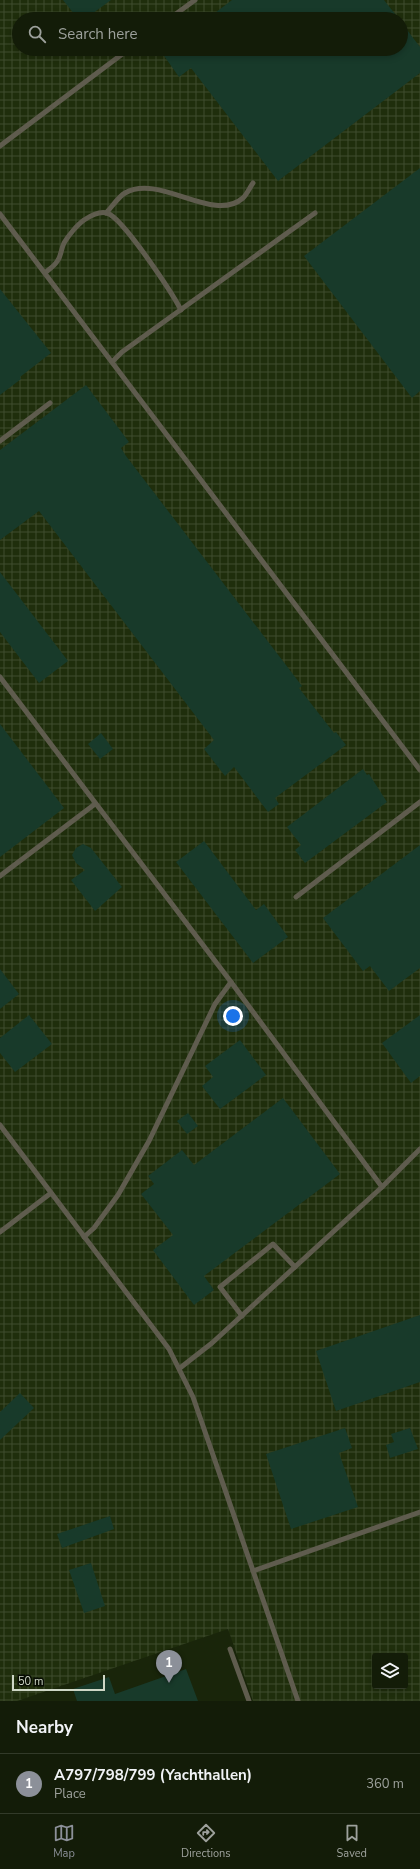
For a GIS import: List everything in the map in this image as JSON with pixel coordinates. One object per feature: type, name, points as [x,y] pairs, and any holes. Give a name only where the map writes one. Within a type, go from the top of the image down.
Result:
[{"type":"lane","points":[[179,12],[195,0]]},
{"type":"lane","points":[[0,146],[120,56]]},
{"type":"lane","points":[[106,213],[125,193],[141,188],[158,189],[210,204],[231,205],[244,198],[253,183]]},
{"type":"lane","points":[[45,273],[59,259],[64,242],[84,220],[98,213],[106,213],[115,218],[130,236],[170,290],[181,310]]},
{"type":"lane","points":[[112,362],[122,352],[315,213]]},
{"type":"lane","points":[[0,214],[420,770]]},
{"type":"lane","points":[[0,441],[50,403]]},
{"type":"lane","points":[[0,677],[231,982],[382,1187]]},
{"type":"lane","points":[[296,897],[420,802]]},
{"type":"lane","points":[[0,876],[95,804]]},
{"type":"lane","points":[[84,1236],[94,1228],[118,1195],[152,1135],[215,1004],[231,982]]},
{"type":"lane","points":[[0,1125],[169,1349],[180,1368],[193,1397],[298,1701]]},
{"type":"lane","points":[[180,1368],[212,1344],[420,1150]]},
{"type":"lane","points":[[0,1232],[51,1193]]},
{"type":"lane","points":[[242,1316],[220,1287],[273,1244],[294,1268]]},
{"type":"lane","points":[[253,1572],[420,1512]]},
{"type":"lane","points":[[230,1649],[249,1701]]},
{"type":"shaded area","points":[[0,0],[420,0],[420,1701],[253,1701],[228,1629],[17,1701],[0,1701]]},
{"type":"building","points":[[63,0],[111,0],[95,12],[72,12]]},
{"type":"building","points":[[232,0],[384,0],[393,12],[216,12]]},
{"type":"building","points":[[408,31],[420,47],[420,73],[278,181],[191,68],[179,77],[164,56],[408,56]]},
{"type":"building","points":[[420,168],[420,391],[412,398],[304,256]]},
{"type":"building","points":[[0,289],[51,353],[0,395]]},
{"type":"building","points":[[86,385],[129,442],[121,448],[126,456],[302,686],[299,688],[334,733],[336,732],[346,745],[275,798],[279,804],[268,812],[234,767],[225,776],[204,749],[214,740],[39,511],[0,540],[0,450]]},
{"type":"building","points":[[0,572],[68,661],[39,683],[0,632]]},
{"type":"building","points":[[0,724],[64,808],[0,857]]},
{"type":"building","points":[[101,733],[113,749],[100,759],[88,744]]},
{"type":"building","points":[[363,769],[367,775],[369,774],[387,802],[305,863],[295,850],[301,845],[287,827]]},
{"type":"building","points":[[204,841],[256,910],[264,904],[288,937],[253,963],[176,862]]},
{"type":"building","points":[[83,844],[91,848],[122,887],[95,911],[71,880],[85,870],[76,863],[72,855],[76,848]]},
{"type":"building","points":[[420,845],[420,968],[389,991],[370,966],[363,971],[323,918]]},
{"type":"building","points":[[0,969],[19,994],[0,1009]]},
{"type":"building","points":[[29,1015],[52,1044],[15,1072],[0,1053],[0,1038]]},
{"type":"building","points":[[420,1015],[420,1076],[411,1083],[382,1043]]},
{"type":"building","points":[[240,1040],[266,1075],[220,1109],[202,1086],[213,1077],[205,1066]]},
{"type":"building","points":[[283,1098],[340,1174],[204,1276],[214,1290],[194,1305],[153,1250],[173,1235],[141,1194],[154,1184],[148,1176],[182,1150],[194,1165]]},
{"type":"building","points":[[188,1113],[198,1126],[187,1134],[177,1121]]},
{"type":"building","points":[[420,1315],[420,1382],[336,1411],[316,1351]]},
{"type":"building","points":[[20,1393],[34,1408],[0,1440],[0,1412]]},
{"type":"building","points":[[345,1428],[352,1448],[339,1453],[358,1507],[291,1529],[266,1454]]},
{"type":"building","points":[[410,1428],[418,1449],[390,1458],[386,1445],[394,1442],[391,1434]]},
{"type":"building","points":[[110,1516],[114,1529],[62,1548],[57,1534]]},
{"type":"building","points":[[91,1563],[105,1606],[84,1613],[69,1570]]},
{"type":"building","points":[[186,1669],[198,1701],[77,1701],[73,1689],[109,1677],[115,1694]]},
{"type":"place","name":"A797/798/799 (Yachthallen)","points":[[169,1683]]}]
